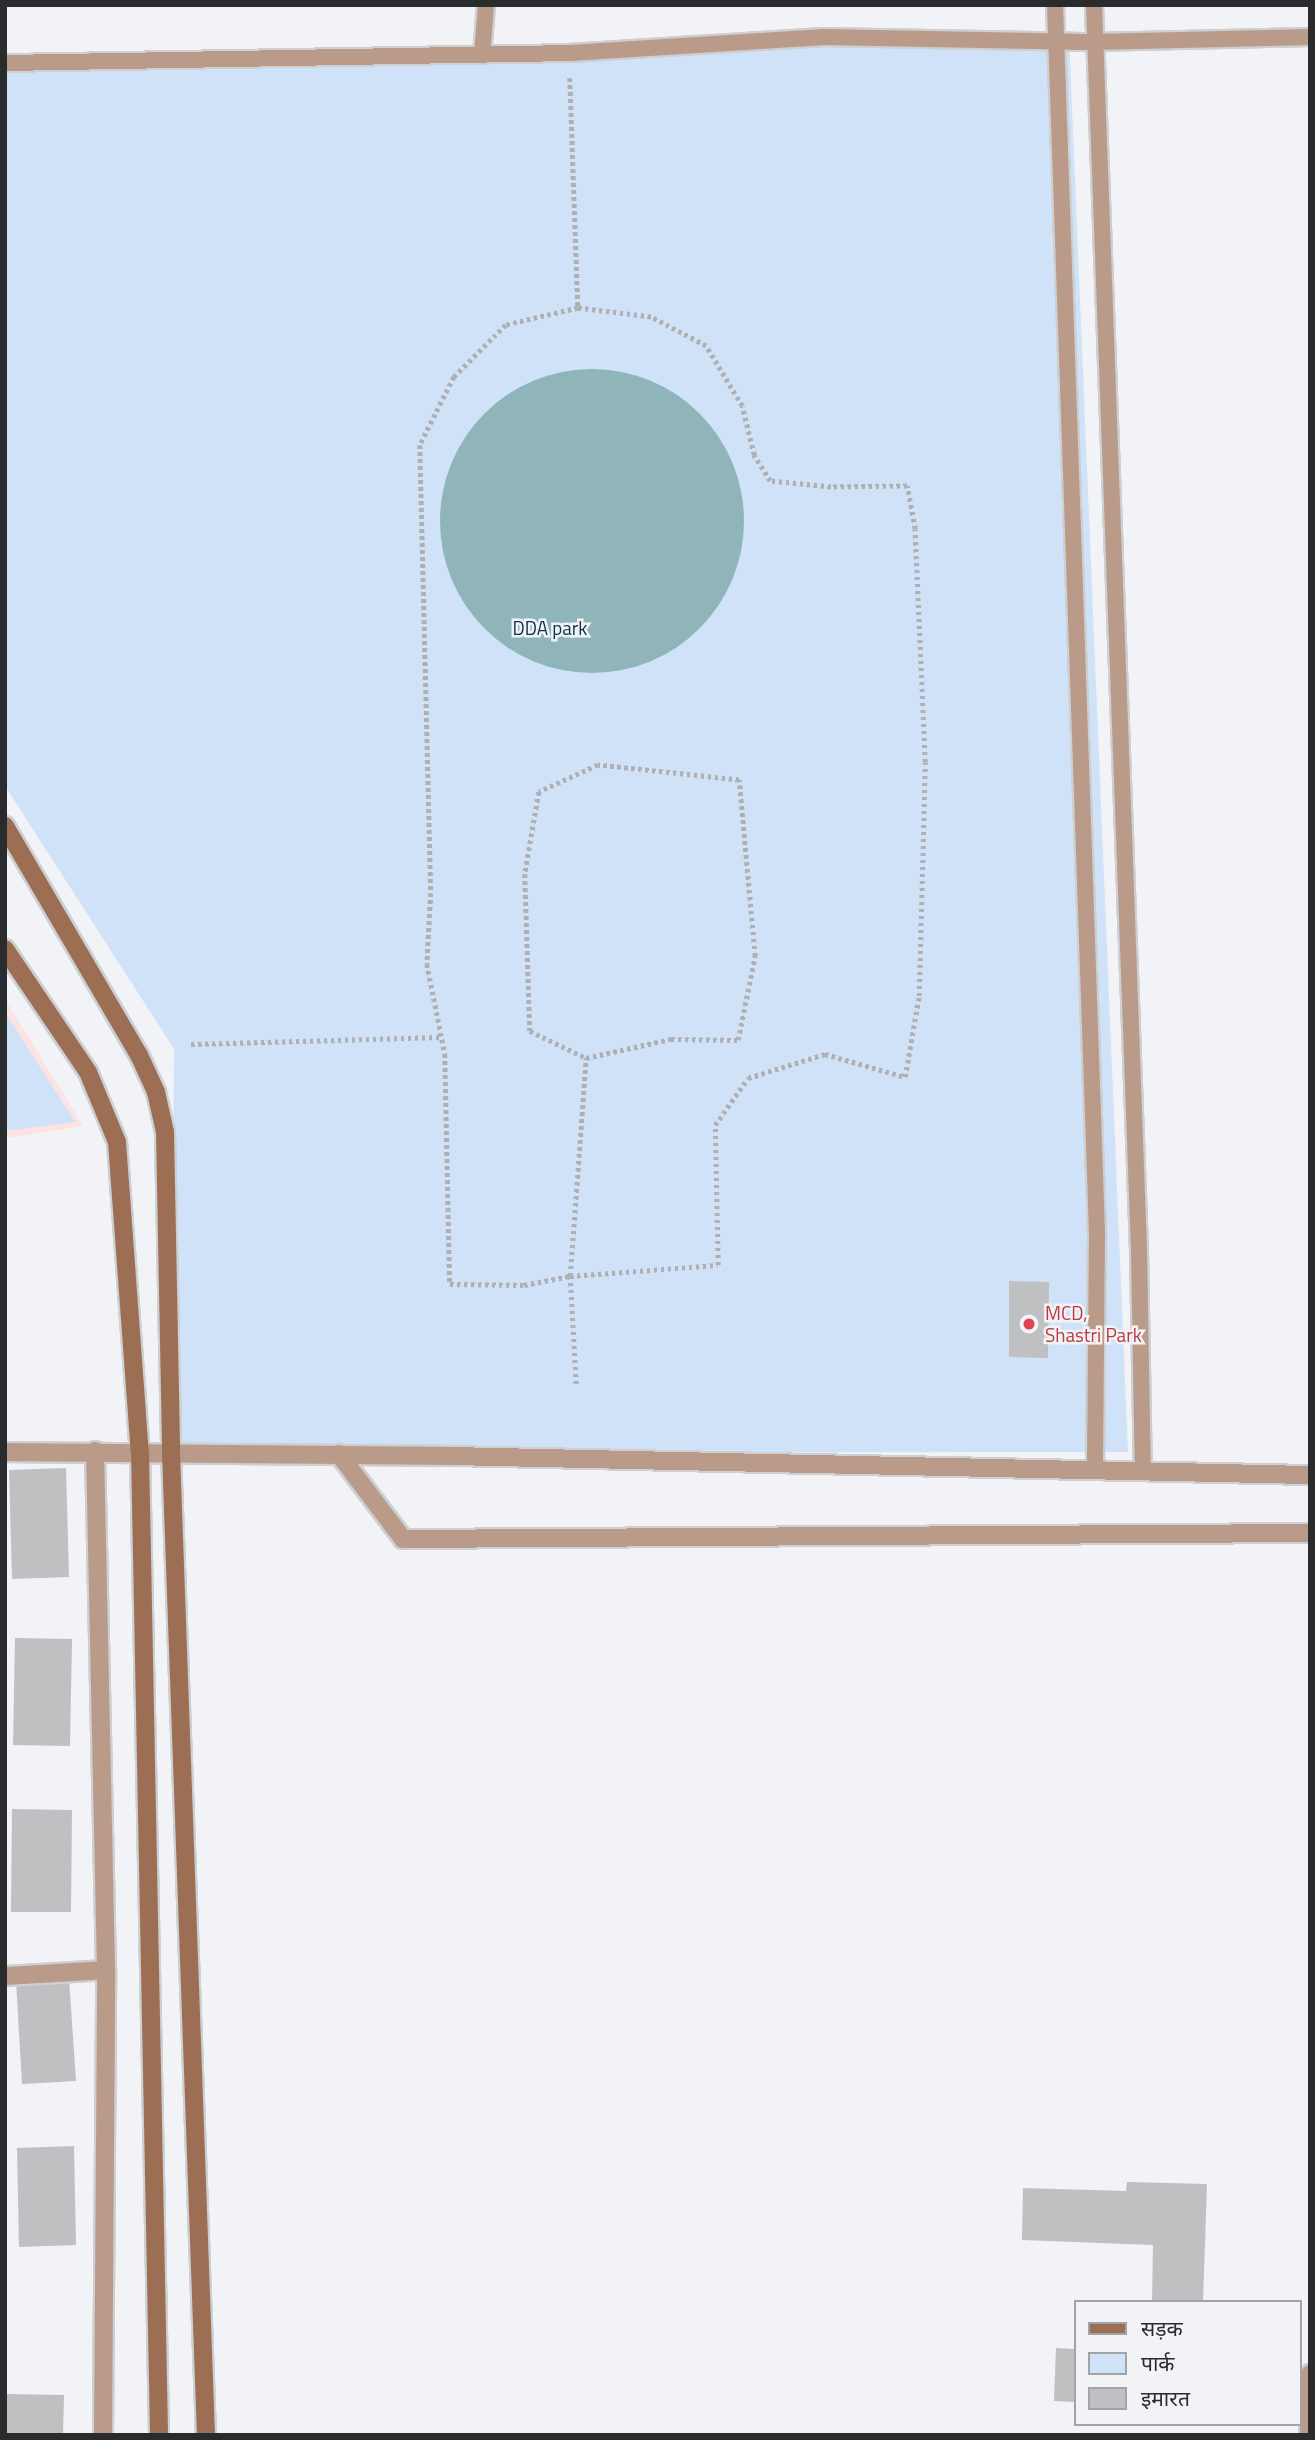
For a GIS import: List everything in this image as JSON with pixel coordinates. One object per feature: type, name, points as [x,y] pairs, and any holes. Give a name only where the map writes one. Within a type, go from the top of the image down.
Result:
[{"type":"street","points":[[5,826],[139,1055],[156,1092],[165,1132],[171,1453],[206,2435]]},
{"type":"street","points":[[5,949],[88,1072],[117,1142],[140,1452],[159,2435]]},
{"type":"street","points":[[95,1451],[106,1970],[103,2435]]},
{"type":"street","points":[[5,1452],[339,1454],[1310,1475]]},
{"type":"street","points":[[339,1454],[403,1539],[1310,1533]]},
{"type":"street","points":[[5,1976],[106,1970]]},
{"type":"street","points":[[1309,2435],[1310,2374]]},
{"type":"lane","points":[[482,55],[486,5]]},
{"type":"lane","points":[[1055,5],[1097,1234],[1095,1470]]},
{"type":"lane","points":[[1094,5],[1139,1251],[1143,1471]]},
{"type":"lane","points":[[5,63],[569,53],[824,37],[1056,42],[1310,37]]},
{"type":"path","points":[[569,53],[578,309]]},
{"type":"path","points":[[578,309],[651,317],[706,346],[742,406],[754,455],[770,481],[831,488],[907,486],[915,529],[925,762],[919,996],[905,1077],[825,1054],[748,1078],[715,1125],[718,1265],[570,1276],[524,1285],[450,1284],[442,1037],[427,964],[432,894],[420,444],[454,377],[506,325],[578,309]]},
{"type":"path","points":[[598,765],[739,780],[755,956],[738,1040],[671,1040],[586,1058],[530,1031],[525,874],[539,792],[598,765]]},
{"type":"path","points":[[191,1044],[442,1037]]},
{"type":"path","points":[[576,1384],[570,1276],[586,1058]]},
{"type":"shaded area","points":[[577,369],[607,369],[636,375],[664,387],[689,403],[710,424],[726,449],[738,477],[744,536],[733,579],[719,606],[700,629],[677,648],[650,662],[607,673],[577,673],[548,667],[520,655],[495,639],[474,618],[458,593],[446,565],[440,536],[440,506],[446,477],[458,449],[474,424],[495,403],[520,387],[548,375]]},
{"type":"shaded area","points":[[5,999],[83,1126],[5,1138]]},
{"type":"green space","name":"DDA park","points":[[1069,36],[1128,1452],[171,1453],[174,1049],[5,786],[5,70]]},
{"type":"green space","points":[[5,1012],[75,1122],[5,1131]]},
{"type":"building","points":[[1009,1281],[1049,1282],[1048,1358],[1009,1357]]},
{"type":"building","points":[[66,1468],[69,1577],[12,1579],[9,1470]]},
{"type":"building","points":[[15,1638],[72,1639],[70,1746],[13,1745]]},
{"type":"building","points":[[12,1809],[72,1810],[71,1912],[11,1912]]},
{"type":"building","points":[[69,1978],[76,2081],[22,2084],[16,1981]]},
{"type":"building","points":[[74,2146],[76,2245],[19,2247],[17,2148]]},
{"type":"building","points":[[1127,2182],[1207,2184],[1203,2300],[1152,2300],[1153,2245],[1022,2240],[1023,2188],[1126,2191]]},
{"type":"building","points":[[1056,2348],[1074,2349],[1074,2402],[1054,2401]]},
{"type":"building","points":[[5,2394],[64,2395],[63,2435],[5,2435]]},
{"type":"place","name":"MCD, Shastri Park","points":[[1029,1324]]}]
